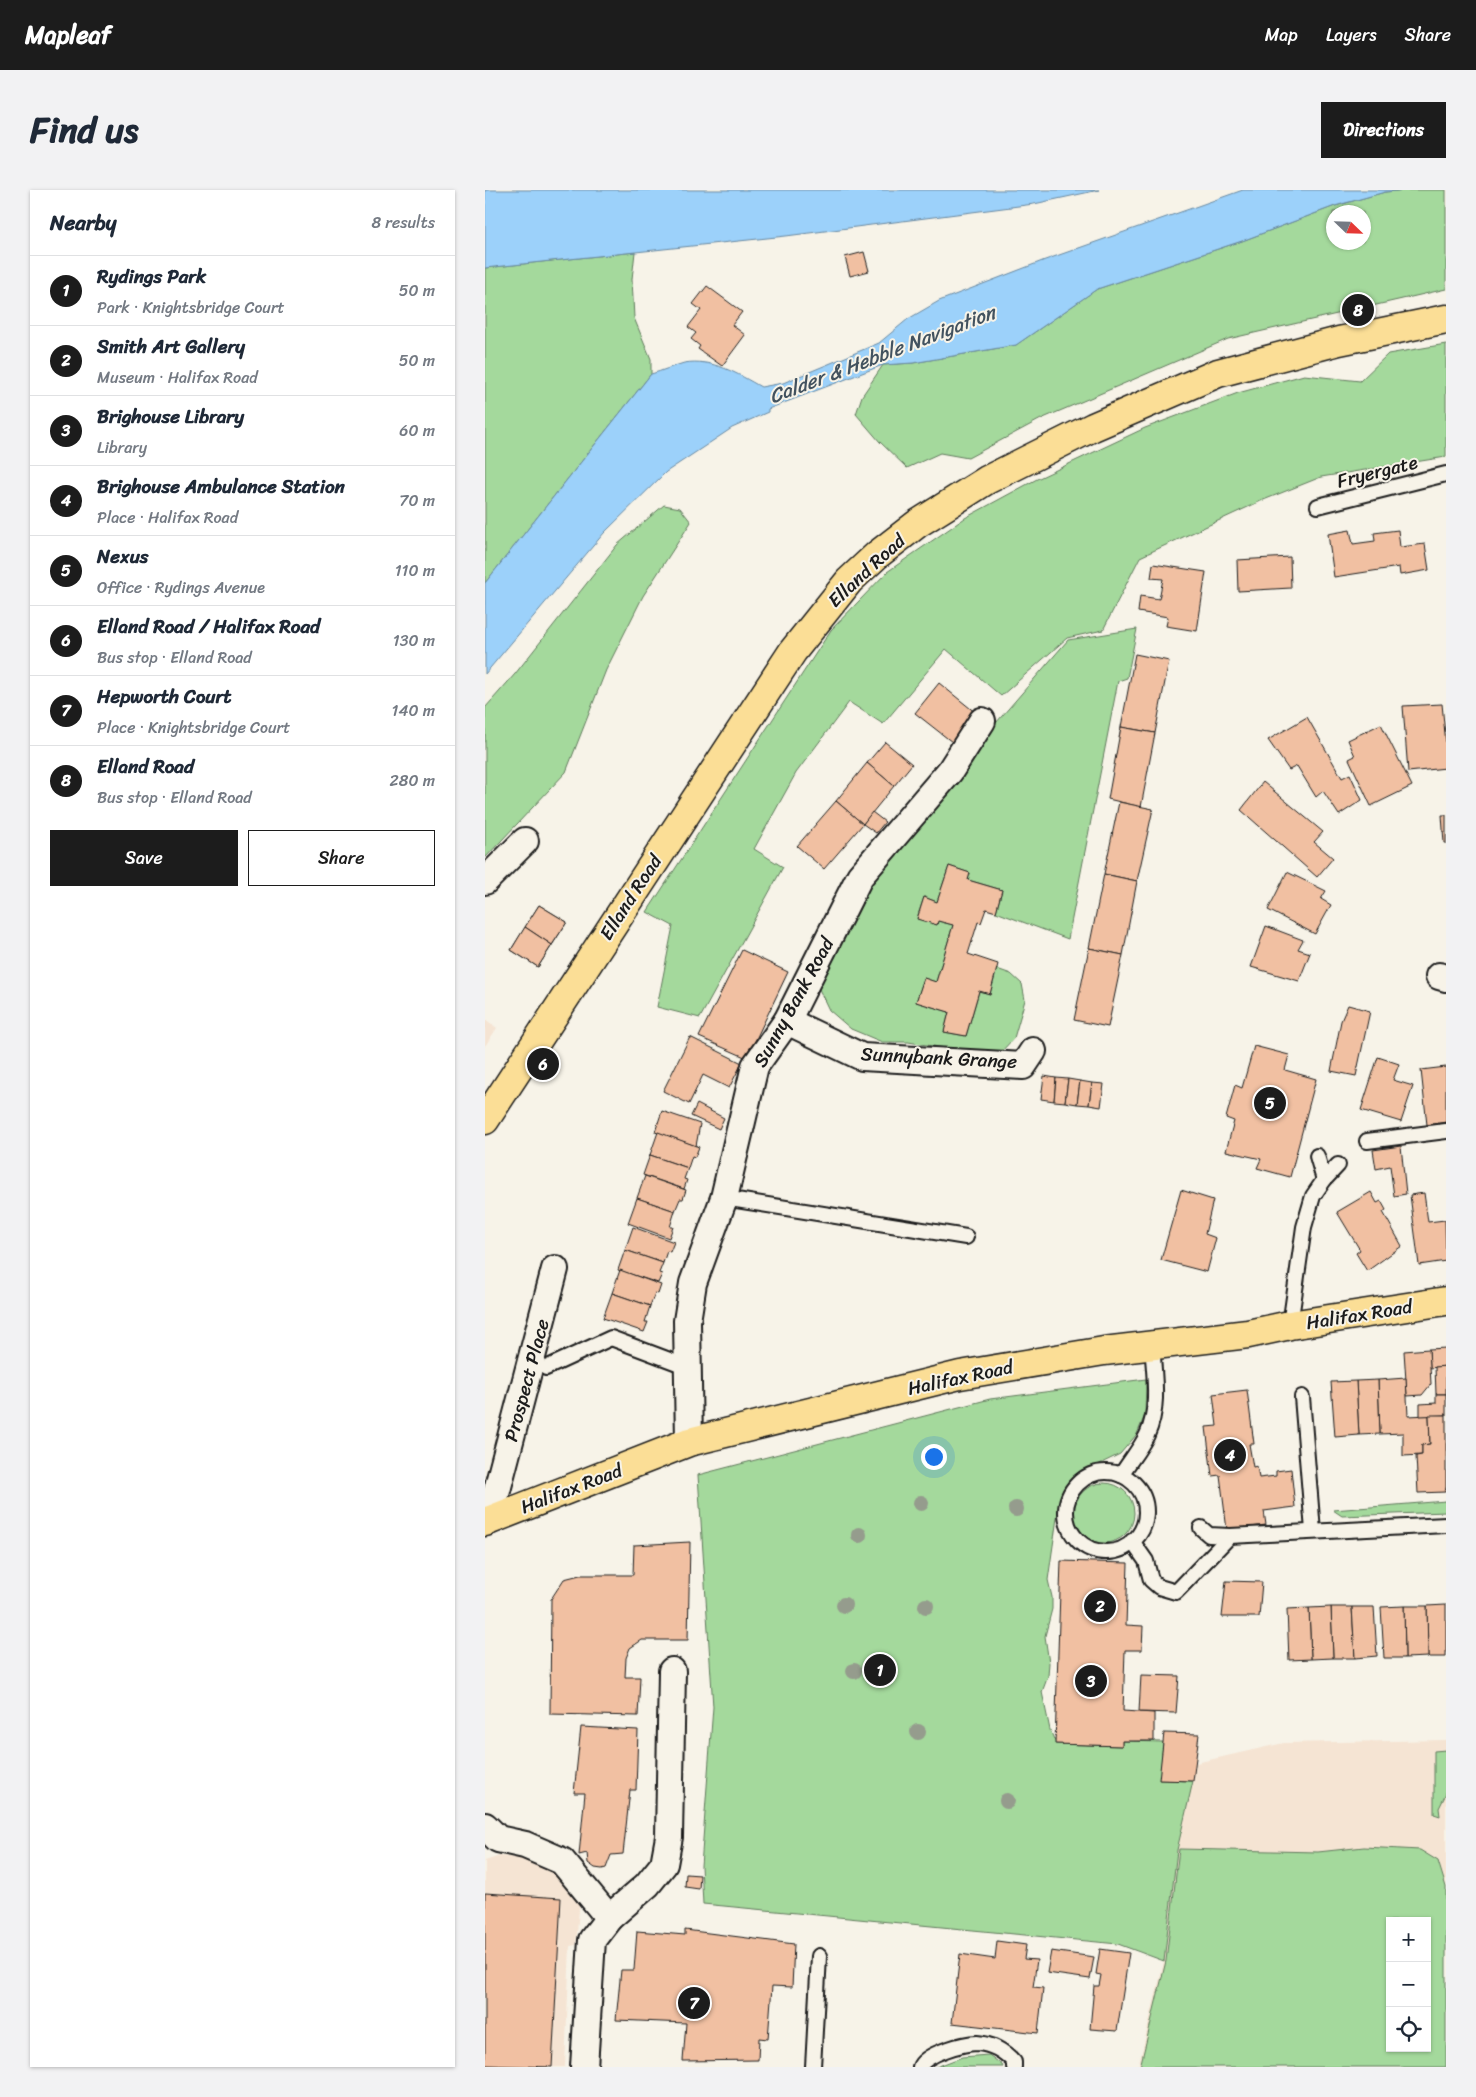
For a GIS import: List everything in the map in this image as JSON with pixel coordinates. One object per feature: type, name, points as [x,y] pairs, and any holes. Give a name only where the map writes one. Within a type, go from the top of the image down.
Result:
[{"type":"main road","name":"Elland Road","points":[[485,1120],[784,664],[836,595],[877,555],[917,524],[987,480],[1093,427],[1218,373],[1339,341],[1446,319]]},
{"type":"main road","name":"Halifax Road","points":[[487,1522],[689,1442],[961,1374],[1104,1351],[1248,1334],[1291,1325],[1446,1301]]},
{"type":"street","name":"Sunny Bank Road","points":[[689,1442],[687,1321],[693,1283],[724,1198],[755,1066],[787,1021],[861,876],[950,771],[982,721]]},
{"type":"street","points":[[485,881],[525,841]]},
{"type":"street","name":"Sunnybank Grange","points":[[787,1021],[862,1057],[1023,1066],[1033,1050]]},
{"type":"street","name":"Prospect Place","points":[[487,1522],[555,1270]]},
{"type":"street","points":[[584,2067],[592,1940],[609,1918],[647,1885],[664,1864],[669,1837],[672,1671]]},
{"type":"street","points":[[485,1826],[498,1839],[525,1845],[562,1861],[609,1918]]},
{"type":"lane","name":"Fryergate","points":[[1318,506],[1446,474]]},
{"type":"lane","points":[[1367,1141],[1446,1131]]},
{"type":"lane","points":[[1317,1156],[1324,1180]]},
{"type":"lane","points":[[1291,1325],[1304,1227],[1313,1196],[1338,1165]]},
{"type":"lane","points":[[724,1198],[966,1237]]},
{"type":"lane","points":[[546,1368],[611,1338],[688,1367]]},
{"type":"lane","points":[[1121,1475],[1147,1435],[1151,1421],[1155,1396],[1152,1345]]},
{"type":"lane","points":[[1302,1397],[1313,1532]]},
{"type":"lane","points":[[1101,1472],[1121,1475],[1136,1485],[1143,1497],[1146,1510],[1144,1524],[1138,1536],[1132,1541],[1116,1550],[1102,1551],[1089,1548],[1078,1540],[1066,1518],[1066,1505],[1078,1483],[1089,1475],[1101,1472]]},
{"type":"lane","points":[[1201,1528],[1209,1535],[1230,1536],[1446,1525]]},
{"type":"lane","points":[[1132,1541],[1146,1561],[1151,1580],[1159,1587],[1176,1592],[1230,1536]]},
{"type":"lane","points":[[813,2067],[819,1956]]},
{"type":"lane","points":[[920,2067],[928,2057],[977,2043],[1005,2051],[1015,2062],[1014,2067]]},
{"type":"shaded area","points":[[485,1019],[497,1028],[485,1046]]},
{"type":"shaded area","points":[[1446,1740],[1446,2067],[1138,2067],[1164,1961],[1177,1850],[1196,1763],[1284,1743]]},
{"type":"shaded area","points":[[500,1856],[542,1860],[580,1898],[576,1945],[570,1946],[565,2067],[485,2067],[485,1861]]},
{"type":"green space","points":[[1446,190],[1446,289],[1228,339],[1041,419],[968,458],[940,453],[907,468],[880,442],[856,414],[862,396],[883,365],[913,363],[1016,345],[1097,289],[1242,241],[1326,209],[1326,250],[1371,250],[1371,205],[1339,205],[1385,192]]},
{"type":"green space","points":[[635,252],[632,279],[634,318],[651,359],[651,374],[485,583],[485,268]]},
{"type":"green space","points":[[1446,344],[1446,457],[1321,477],[1261,501],[1140,557],[1103,630],[1067,638],[1001,696],[946,649],[883,724],[849,702],[796,773],[754,849],[783,867],[700,1018],[657,1007],[673,926],[647,912],[831,630],[887,572],[965,518],[1037,479],[1145,428],[1238,393],[1304,375],[1360,381],[1388,354]]},
{"type":"green space","points":[[664,505],[680,508],[691,522],[643,596],[606,670],[566,772],[485,858],[485,708],[515,674],[617,545]]},
{"type":"green space","points":[[1137,629],[1127,678],[1118,681],[1068,939],[996,912],[1002,890],[968,880],[970,873],[949,866],[937,902],[924,897],[917,918],[953,925],[936,982],[924,978],[916,1002],[949,1012],[944,1032],[966,1036],[979,991],[990,994],[997,969],[1011,974],[1022,984],[1025,1000],[1014,1038],[1000,1053],[983,1054],[908,1042],[882,1042],[851,1029],[829,1010],[819,989],[824,965],[851,911],[917,814],[1068,640]]},
{"type":"green space","points":[[1146,1379],[1145,1415],[1137,1434],[1120,1454],[1079,1474],[1066,1489],[1058,1511],[1048,1580],[1052,1597],[1052,1609],[1045,1636],[1049,1663],[1048,1676],[1042,1692],[1050,1730],[1056,1744],[1122,1746],[1122,1741],[1163,1742],[1160,1780],[1193,1781],[1177,1850],[1164,1961],[1118,1944],[703,1904],[701,1866],[713,1707],[698,1475],[990,1399]]},
{"type":"green space","points":[[1104,1483],[1121,1488],[1129,1496],[1134,1513],[1129,1530],[1121,1538],[1104,1543],[1087,1538],[1079,1530],[1074,1513],[1079,1496],[1087,1488]]},
{"type":"green space","points":[[1446,1501],[1446,1512],[1342,1516],[1333,1510]]},
{"type":"green space","points":[[1446,1750],[1446,1794],[1439,1808],[1440,1816],[1434,1814],[1434,1751]]},
{"type":"green space","points":[[1364,1847],[1420,1850],[1438,1861],[1446,1887],[1446,2067],[1140,2067],[1166,1961],[1179,1849],[1318,1852]]},
{"type":"green space","points":[[989,2055],[1003,2067],[936,2067],[962,2057]]},
{"type":"water","points":[[485,190],[1099,190],[1034,204],[786,236],[485,268]]},
{"type":"water","name":"Calder & Hebble Navigation","points":[[1243,190],[1405,190],[1385,192],[1339,205],[1326,205],[1326,209],[1242,241],[1097,289],[1016,345],[913,363],[883,365],[768,409],[768,412],[732,428],[666,472],[604,533],[485,674],[485,583],[651,374],[684,363],[694,362],[724,368],[761,387],[783,383],[879,343],[908,319],[939,301],[1045,260]]},
{"type":"building","points":[[864,252],[869,271],[850,276],[845,257]]},
{"type":"building","points":[[707,286],[742,312],[732,325],[745,335],[722,366],[698,349],[700,346],[691,339],[696,333],[688,327],[701,310],[693,304]]},
{"type":"building","points":[[1350,530],[1353,544],[1375,541],[1374,533],[1398,530],[1400,547],[1425,544],[1429,570],[1400,575],[1399,567],[1334,577],[1328,534]]},
{"type":"building","points":[[1290,557],[1291,588],[1238,591],[1237,560]]},
{"type":"building","points":[[1153,564],[1206,572],[1197,631],[1166,626],[1168,617],[1138,612],[1140,596],[1159,599],[1163,579],[1151,578]]},
{"type":"building","points":[[1135,654],[1169,661],[1155,733],[1121,727]]},
{"type":"building","points":[[939,683],[976,713],[952,742],[915,713]]},
{"type":"building","points":[[1442,704],[1446,768],[1408,772],[1403,706]]},
{"type":"building","points":[[1307,717],[1342,778],[1350,774],[1362,800],[1339,815],[1323,791],[1316,797],[1297,766],[1289,770],[1268,740]]},
{"type":"building","points":[[1381,724],[1412,786],[1371,806],[1349,759],[1355,756],[1348,740]]},
{"type":"building","points":[[1121,727],[1155,733],[1141,807],[1108,799]]},
{"type":"building","points":[[885,742],[912,764],[894,786],[867,763]]},
{"type":"building","points":[[867,763],[894,786],[863,824],[836,801]]},
{"type":"building","points":[[1263,782],[1323,832],[1314,842],[1333,858],[1317,877],[1241,810]]},
{"type":"building","points":[[836,801],[863,824],[824,869],[797,846]]},
{"type":"building","points":[[1119,802],[1153,809],[1137,881],[1104,874]]},
{"type":"building","points":[[872,812],[885,822],[876,833],[863,824]]},
{"type":"building","points":[[1442,815],[1446,815],[1446,843],[1444,843]]},
{"type":"building","points":[[949,866],[970,873],[968,880],[1002,890],[996,912],[986,909],[981,923],[978,922],[968,954],[998,964],[990,994],[979,991],[966,1036],[944,1032],[949,1012],[916,1002],[924,978],[936,982],[953,925],[938,921],[937,925],[917,919],[924,897],[937,902]]},
{"type":"building","points":[[1287,872],[1326,891],[1321,899],[1331,905],[1315,934],[1268,910]]},
{"type":"building","points":[[1104,874],[1137,881],[1123,955],[1089,948]]},
{"type":"building","points":[[539,905],[567,922],[538,967],[511,950]]},
{"type":"building","points":[[539,905],[567,922],[552,945],[525,927]]},
{"type":"building","points":[[1266,926],[1303,940],[1298,949],[1310,953],[1299,981],[1251,967]]},
{"type":"building","points":[[525,927],[552,945],[538,967],[511,950]]},
{"type":"building","points":[[1089,948],[1123,955],[1108,1027],[1074,1020]]},
{"type":"building","points":[[742,950],[788,972],[747,1058],[699,1037]]},
{"type":"building","points":[[1348,1005],[1370,1011],[1356,1076],[1331,1071],[1341,1021]]},
{"type":"building","points":[[690,1037],[742,1063],[729,1088],[703,1075],[689,1104],[663,1091]]},
{"type":"building","points":[[1254,1046],[1289,1055],[1285,1070],[1316,1079],[1290,1177],[1257,1168],[1261,1159],[1226,1151],[1234,1121],[1226,1118],[1235,1085],[1242,1088]]},
{"type":"building","points":[[1378,1057],[1399,1064],[1393,1080],[1413,1086],[1401,1122],[1361,1110]]},
{"type":"building","points":[[1446,1067],[1446,1122],[1427,1125],[1421,1070]]},
{"type":"building","points":[[1044,1076],[1056,1078],[1054,1101],[1041,1099]]},
{"type":"building","points":[[1056,1078],[1068,1079],[1065,1102],[1054,1101]]},
{"type":"building","points":[[1068,1079],[1080,1081],[1077,1104],[1065,1102]]},
{"type":"building","points":[[1080,1081],[1092,1083],[1089,1105],[1077,1104]]},
{"type":"building","points":[[1092,1083],[1104,1084],[1101,1107],[1089,1105]]},
{"type":"building","points":[[697,1104],[724,1118],[719,1129],[691,1116]]},
{"type":"building","points":[[662,1111],[700,1124],[696,1146],[655,1132]]},
{"type":"building","points":[[658,1132],[699,1147],[695,1157],[692,1156],[688,1168],[650,1155]]},
{"type":"building","points":[[1401,1146],[1406,1194],[1394,1196],[1390,1166],[1376,1169],[1373,1150]]},
{"type":"building","points":[[650,1155],[688,1168],[684,1179],[687,1180],[684,1189],[643,1175]]},
{"type":"building","points":[[645,1176],[686,1190],[683,1199],[680,1199],[675,1211],[637,1198]]},
{"type":"building","points":[[1181,1190],[1213,1200],[1205,1234],[1216,1238],[1207,1272],[1161,1260]]},
{"type":"building","points":[[1371,1192],[1377,1203],[1381,1201],[1386,1210],[1383,1212],[1402,1246],[1367,1271],[1356,1253],[1360,1250],[1337,1212]]},
{"type":"building","points":[[1424,1193],[1428,1222],[1445,1220],[1446,1261],[1419,1265],[1410,1195]]},
{"type":"building","points":[[637,1198],[675,1211],[670,1227],[673,1227],[669,1238],[628,1223]]},
{"type":"building","points":[[633,1227],[674,1242],[670,1252],[667,1251],[663,1263],[625,1250]]},
{"type":"building","points":[[625,1250],[663,1263],[659,1273],[662,1274],[658,1283],[618,1270]]},
{"type":"building","points":[[620,1270],[661,1285],[658,1294],[655,1293],[650,1306],[612,1293]]},
{"type":"building","points":[[612,1293],[650,1306],[645,1322],[648,1322],[644,1332],[603,1318]]},
{"type":"building","points":[[1446,1348],[1446,1366],[1430,1368],[1429,1349]]},
{"type":"building","points":[[1429,1349],[1431,1384],[1422,1395],[1407,1396],[1404,1351]]},
{"type":"building","points":[[1446,1366],[1446,1394],[1436,1394],[1435,1367]]},
{"type":"building","points":[[1406,1378],[1408,1416],[1429,1415],[1430,1444],[1422,1445],[1422,1455],[1403,1456],[1403,1433],[1380,1434],[1378,1380]]},
{"type":"building","points":[[1378,1380],[1380,1434],[1359,1435],[1356,1381]]},
{"type":"building","points":[[1356,1381],[1359,1435],[1335,1437],[1331,1382]]},
{"type":"building","points":[[1247,1390],[1254,1444],[1249,1444],[1253,1467],[1257,1466],[1259,1478],[1276,1476],[1276,1471],[1291,1469],[1295,1507],[1264,1511],[1266,1525],[1227,1530],[1220,1475],[1212,1476],[1206,1427],[1217,1426],[1213,1394]]},
{"type":"building","points":[[1436,1394],[1446,1394],[1446,1415],[1420,1416],[1420,1404],[1436,1403]]},
{"type":"building","points":[[1429,1415],[1446,1415],[1446,1487],[1445,1492],[1418,1493],[1416,1456],[1422,1455],[1422,1445],[1430,1444]]},
{"type":"building","points":[[690,1542],[688,1640],[642,1640],[630,1648],[626,1658],[625,1677],[640,1677],[638,1716],[550,1714],[551,1599],[564,1579],[580,1575],[633,1575],[634,1545]]},
{"type":"building","points":[[1061,1561],[1128,1563],[1126,1625],[1143,1626],[1142,1650],[1125,1650],[1123,1711],[1154,1713],[1154,1741],[1122,1741],[1122,1746],[1055,1744]]},
{"type":"building","points":[[1226,1581],[1262,1582],[1259,1617],[1222,1617]]},
{"type":"building","points":[[1446,1605],[1446,1657],[1428,1657],[1427,1606]]},
{"type":"building","points":[[1404,1606],[1427,1606],[1428,1657],[1405,1658]]},
{"type":"building","points":[[1404,1606],[1405,1658],[1384,1658],[1381,1607]]},
{"type":"building","points":[[1331,1607],[1352,1607],[1355,1658],[1333,1658]]},
{"type":"building","points":[[1331,1607],[1333,1658],[1311,1659],[1309,1608]]},
{"type":"building","points":[[1352,1607],[1374,1607],[1377,1656],[1355,1658]]},
{"type":"building","points":[[1309,1608],[1311,1659],[1289,1660],[1287,1609]]},
{"type":"building","points":[[1141,1675],[1179,1676],[1176,1713],[1139,1712]]},
{"type":"building","points":[[581,1727],[638,1730],[636,1790],[630,1790],[623,1854],[611,1855],[606,1868],[602,1869],[595,1868],[588,1863],[587,1853],[579,1855],[585,1793],[574,1793]]},
{"type":"building","points":[[1164,1733],[1199,1734],[1193,1781],[1159,1780]]},
{"type":"building","points":[[686,1874],[700,1875],[699,1889],[685,1887]]},
{"type":"building","points":[[485,1893],[561,1898],[552,2067],[485,2065]]},
{"type":"building","points":[[685,1930],[794,1944],[792,1987],[772,1986],[768,2039],[759,2038],[758,2060],[683,2061],[686,2023],[616,2020],[621,1970],[634,1970],[637,1931],[685,1935]]},
{"type":"building","points":[[997,1941],[1026,1945],[1024,1959],[1037,1960],[1033,1987],[1043,1988],[1038,2033],[952,2023],[960,1954],[995,1959]]},
{"type":"building","points":[[1100,1949],[1129,1953],[1117,2031],[1090,2029],[1094,1986],[1099,1986],[1101,1975],[1096,1974]]},
{"type":"building","points":[[1051,1951],[1094,1957],[1090,1979],[1047,1973]]},
{"type":"place","name":"Elland Road","points":[[1358,310]]},
{"type":"place","name":"Elland Road / Halifax Road","points":[[543,1064]]},
{"type":"place","name":"Nexus","points":[[1270,1103]]},
{"type":"place","name":"Brighouse Ambulance Station","points":[[1230,1455]]},
{"type":"place","name":"Smith Art Gallery","points":[[1100,1606]]},
{"type":"place","name":"Rydings Park","points":[[880,1670]]},
{"type":"place","name":"Brighouse Library","points":[[1091,1681]]},
{"type":"place","name":"Hepworth Court","points":[[694,2003]]}]
